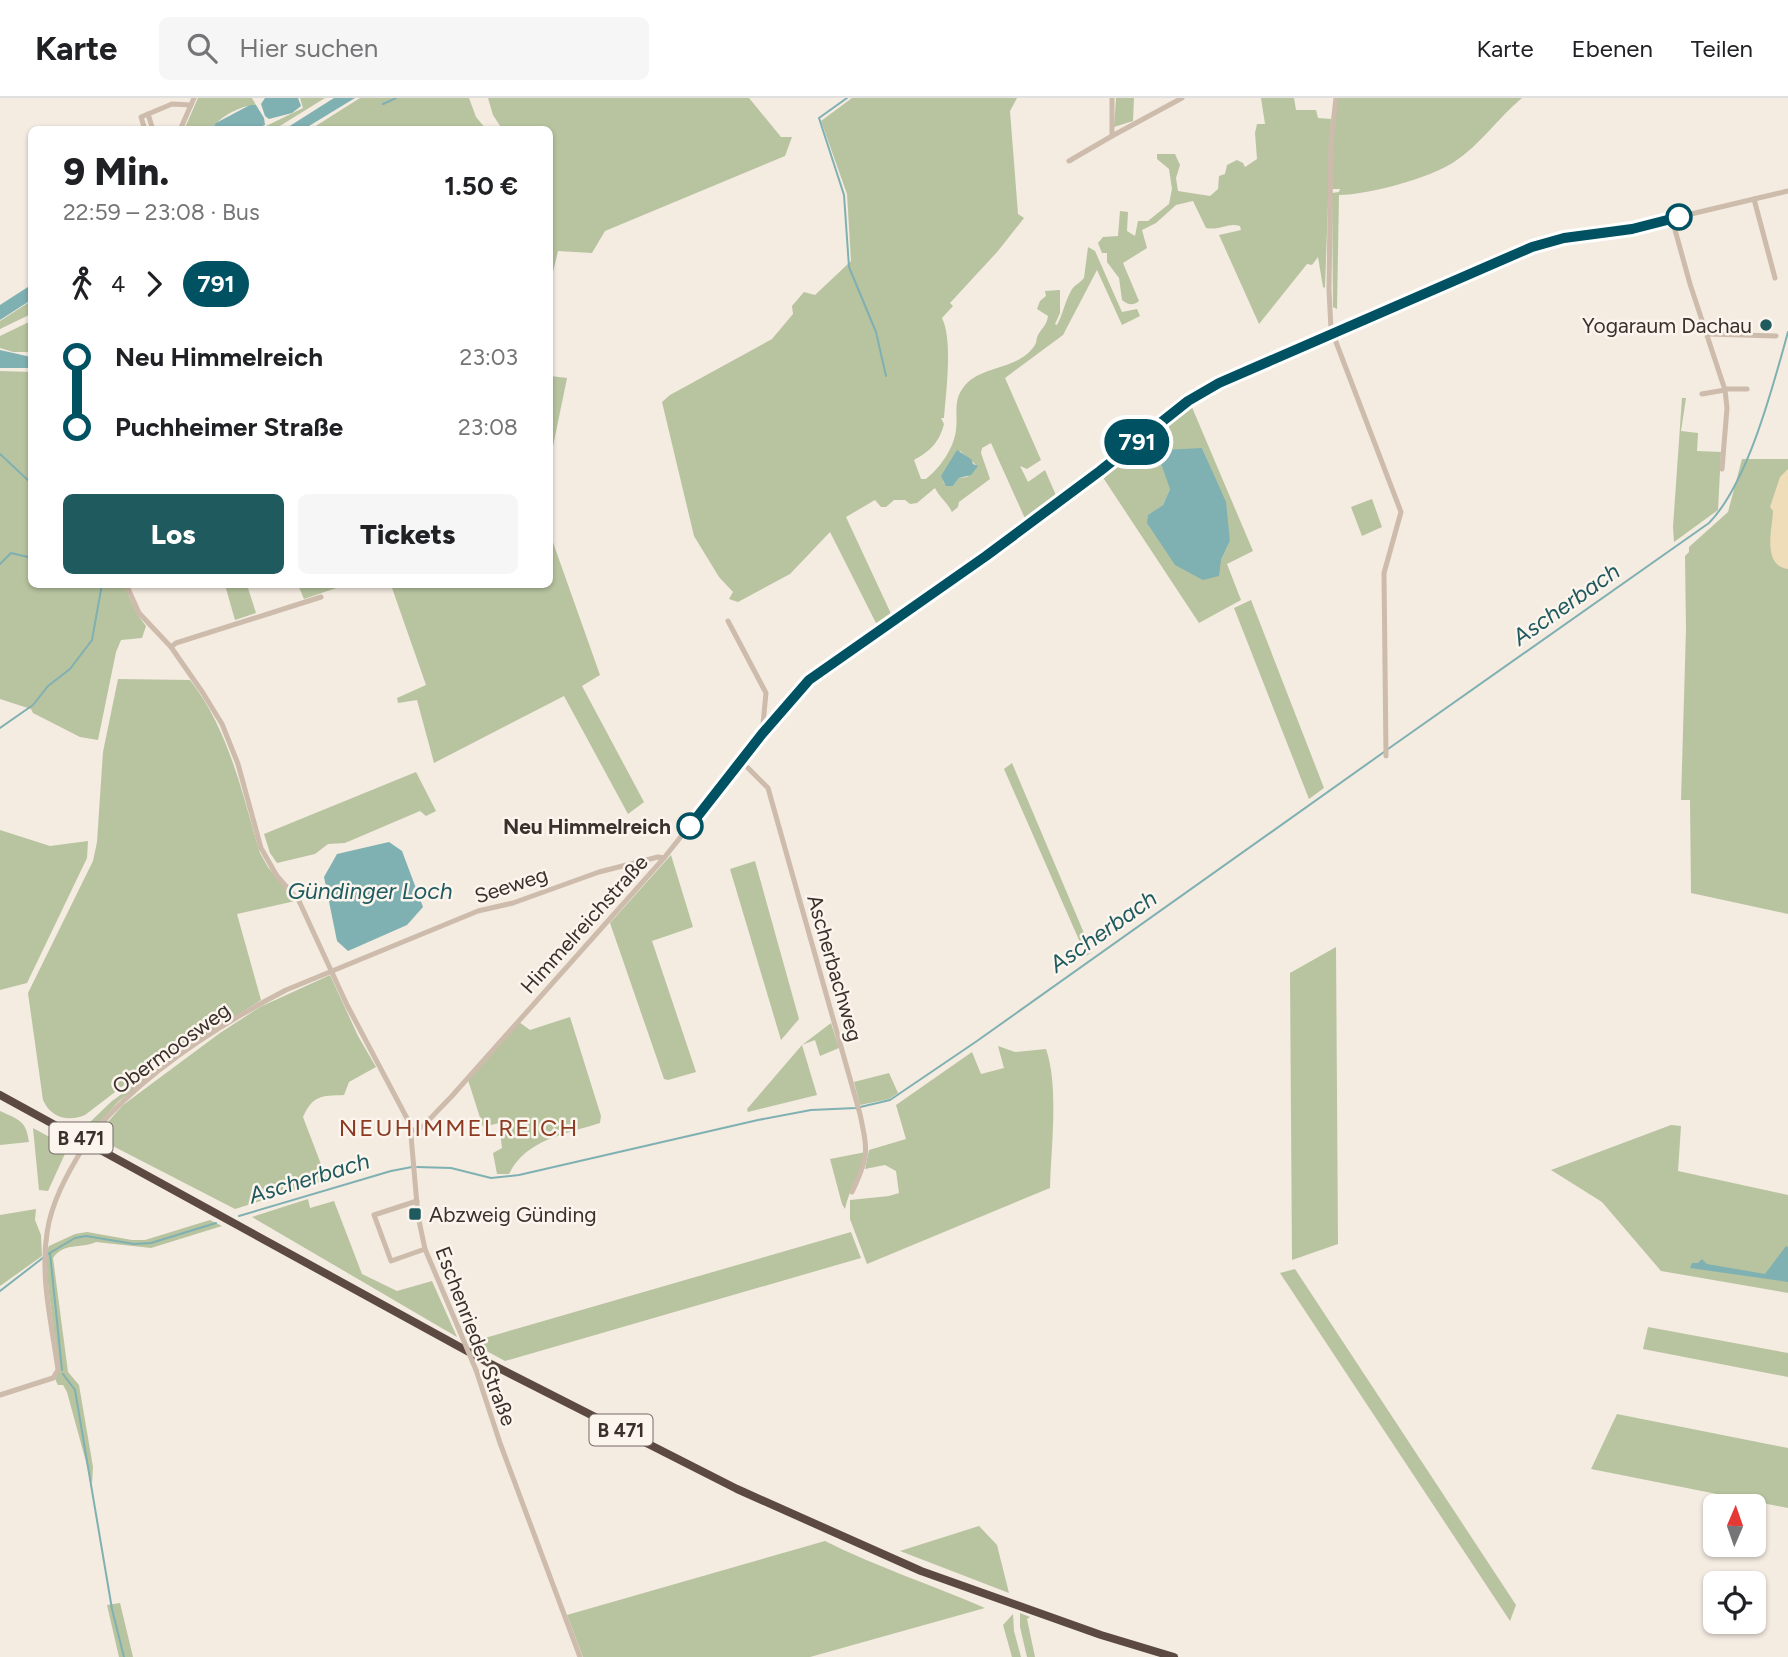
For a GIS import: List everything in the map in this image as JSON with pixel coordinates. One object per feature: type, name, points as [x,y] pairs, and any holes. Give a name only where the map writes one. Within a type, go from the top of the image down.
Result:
[{"type":"highway","name":"B 471","points":[[0,1095],[489,1363],[737,1489],[921,1571],[1101,1635],[1174,1657]]},
{"type":"street","points":[[182,126],[194,98]]},
{"type":"street","points":[[1112,98],[1112,136]]},
{"type":"street","points":[[1069,161],[1182,98]]},
{"type":"street","points":[[1336,98],[1331,144],[1329,253],[1333,333],[1401,512],[1384,573],[1386,752]]},
{"type":"street","points":[[144,126],[141,117],[172,104],[191,105]]},
{"type":"street","points":[[148,114],[152,126]]},
{"type":"street","name":"Himmelreichstraße","points":[[411,1131],[422,1127],[451,1097],[664,858],[797,690],[818,672],[986,556],[1188,401],[1219,383],[1532,247],[1564,238],[1632,229],[1788,191]]},
{"type":"street","points":[[1754,199],[1775,278]]},
{"type":"street","points":[[1672,219],[1725,390],[1727,408],[1722,469]]},
{"type":"street","points":[[1708,334],[1776,336]]},
{"type":"street","points":[[1702,394],[1747,389]]},
{"type":"street","name":"Eschenrieder Straße","points":[[128,588],[139,613],[171,647],[203,692],[224,728],[238,764],[261,848],[277,876],[299,901],[411,1131],[417,1201],[425,1249],[476,1370],[500,1443],[580,1657]]},
{"type":"street","points":[[171,647],[234,623],[321,597]]},
{"type":"street","points":[[728,621],[766,693],[762,734]]},
{"type":"street","name":"Ascherbachweg","points":[[742,762],[768,788],[858,1107],[868,1151],[866,1164],[852,1192]]},
{"type":"street","name":"Seeweg","points":[[331,971],[478,911],[513,903],[599,872],[658,857],[664,858]]},
{"type":"street","name":"Obermoosweg","points":[[0,1395],[53,1378],[58,1370],[45,1261],[47,1230],[57,1198],[95,1131],[121,1103],[192,1047],[260,1004],[331,971]]},
{"type":"street","points":[[417,1201],[374,1215],[391,1261],[425,1249]]},
{"type":"green space","points":[[198,98],[252,98],[256,105],[231,112],[215,126],[186,126]]},
{"type":"green space","points":[[300,98],[325,98],[280,126],[266,126],[303,108]]},
{"type":"green space","points":[[360,98],[469,98],[476,117],[484,126],[316,126]]},
{"type":"green space","points":[[488,98],[749,98],[781,137],[792,137],[785,156],[605,231],[592,253],[558,251],[553,272],[553,126],[500,126],[493,115]]},
{"type":"green space","points":[[852,98],[1017,98],[1010,111],[1018,214],[1024,218],[950,303],[953,306],[942,318],[948,352],[944,418],[941,418],[944,424],[933,446],[914,460],[921,479],[926,479],[931,474],[949,451],[955,437],[956,408],[963,388],[979,375],[1019,360],[1035,345],[1048,316],[1037,309],[1046,296],[1045,291],[1060,290],[1057,325],[1071,291],[1084,278],[1088,247],[1095,251],[1122,312],[1137,309],[1140,316],[1122,325],[1097,270],[1063,335],[1005,378],[1041,460],[1027,469],[1020,466],[1028,482],[1045,470],[1058,500],[1027,523],[991,443],[982,448],[981,453],[990,479],[959,502],[952,512],[935,488],[917,503],[894,500],[886,507],[881,507],[875,500],[846,517],[893,618],[878,627],[830,532],[790,574],[738,602],[729,599],[733,592],[719,577],[694,536],[662,402],[772,339],[793,314],[792,306],[804,292],[815,295],[851,261],[847,194],[821,121]],"holes":[[[960,451],[976,465],[967,477],[959,478],[953,486],[944,483],[943,478]]]},
{"type":"green space","points":[[1116,98],[1134,98],[1133,121],[1114,127]]},
{"type":"green space","points":[[1261,98],[1294,98],[1296,110],[1316,110],[1318,118],[1331,119],[1325,288],[1318,257],[1312,265],[1307,264],[1259,324],[1219,235],[1241,230],[1240,226],[1206,228],[1193,201],[1176,205],[1156,223],[1142,230],[1147,248],[1123,263],[1139,301],[1133,304],[1124,302],[1119,278],[1107,262],[1107,253],[1102,253],[1098,243],[1103,237],[1118,236],[1120,211],[1128,212],[1127,231],[1135,236],[1138,221],[1148,221],[1169,204],[1172,189],[1169,169],[1157,159],[1157,154],[1175,154],[1180,165],[1176,178],[1178,191],[1210,196],[1218,189],[1219,176],[1225,174],[1227,165],[1237,160],[1245,167],[1257,159],[1257,124],[1265,124]]},
{"type":"green space","points":[[1337,98],[1522,98],[1472,148],[1443,168],[1398,184],[1339,195],[1337,309],[1333,307],[1332,193],[1339,192],[1340,189],[1332,189]]},
{"type":"green space","points":[[28,303],[28,315],[0,329],[0,321]]},
{"type":"green space","points":[[28,322],[28,352],[13,352],[0,348],[0,336]]},
{"type":"green space","points":[[0,371],[28,372],[28,588],[125,588],[146,626],[142,638],[121,640],[116,652],[98,740],[80,737],[33,713],[31,709],[0,699]]},
{"type":"green space","points":[[553,376],[567,378],[553,446]]},
{"type":"green space","points":[[1682,398],[1686,398],[1681,431],[1698,433],[1697,451],[1721,452],[1718,510],[1674,542],[1673,527]]},
{"type":"green space","points":[[1191,405],[1253,551],[1227,564],[1241,600],[1199,623],[1102,476]],"holes":[[[1202,448],[1214,476],[1230,541],[1221,560],[1149,515],[1163,505],[1170,489]]]},
{"type":"green space","points":[[1742,459],[1788,459],[1788,914],[1691,893],[1690,800],[1681,800],[1686,629],[1685,556],[1689,547],[1728,512]]},
{"type":"green space","points":[[1372,499],[1382,527],[1362,536],[1351,507]]},
{"type":"green space","points":[[553,542],[600,675],[582,686],[644,802],[628,814],[564,696],[434,763],[417,700],[398,703],[397,698],[426,685],[392,588],[553,588]]},
{"type":"green space","points":[[226,588],[248,588],[256,613],[235,620]]},
{"type":"green space","points":[[299,588],[336,588],[304,599]]},
{"type":"green space","points":[[1251,600],[1324,788],[1309,799],[1234,608]]},
{"type":"green space","points":[[118,679],[190,680],[225,741],[260,853],[295,901],[237,914],[261,1000],[182,1050],[166,1053],[85,1115],[66,1118],[55,1115],[43,1100],[28,993],[93,861],[97,842],[103,752]]},
{"type":"green space","points":[[1012,763],[1092,952],[1086,956],[1004,769]]},
{"type":"green space","points":[[416,772],[436,811],[426,816],[420,811],[345,843],[328,844],[315,854],[277,863],[270,853],[264,834]]},
{"type":"green space","points":[[0,830],[50,846],[88,841],[87,858],[27,983],[0,990]]},
{"type":"green space","points":[[671,855],[693,927],[652,941],[696,1072],[668,1080],[664,1079],[610,923]]},
{"type":"green space","points":[[755,861],[799,1019],[781,1040],[730,869]]},
{"type":"green space","points":[[1336,947],[1338,1244],[1292,1260],[1290,973]]},
{"type":"green space","points":[[330,975],[358,1036],[376,1067],[349,1082],[344,1095],[314,1101],[303,1117],[327,1180],[235,1209],[105,1142],[97,1134],[123,1105],[220,1033],[260,1007]]},
{"type":"green space","points":[[570,1017],[601,1116],[600,1123],[536,1145],[516,1162],[509,1174],[497,1174],[493,1153],[502,1148],[499,1123],[483,1127],[468,1080],[519,1022],[530,1030]]},
{"type":"green space","points":[[831,1023],[839,1048],[820,1056],[815,1040],[802,1045]]},
{"type":"green space","points":[[802,1045],[817,1095],[748,1112],[747,1109]]},
{"type":"green space","points":[[998,1046],[1015,1052],[1046,1049],[1053,1098],[1050,1188],[867,1264],[850,1219],[850,1200],[899,1193],[896,1171],[885,1165],[865,1169],[869,1150],[906,1139],[896,1105],[972,1052],[981,1074],[1004,1068]]},
{"type":"green space","points":[[153,1071],[156,1072],[119,1101],[93,1130],[88,1129],[88,1124],[112,1101]]},
{"type":"green space","points":[[889,1073],[898,1093],[889,1099],[860,1105],[854,1082]]},
{"type":"green space","points":[[0,1111],[24,1125],[29,1142],[0,1145]]},
{"type":"green space","points":[[1671,1125],[1681,1126],[1678,1171],[1788,1195],[1788,1293],[1661,1271],[1602,1202],[1551,1170]]},
{"type":"green space","points":[[33,1128],[68,1147],[48,1191],[39,1190]]},
{"type":"green space","points":[[866,1152],[849,1194],[845,1209],[830,1159]]},
{"type":"green space","points":[[308,1199],[310,1208],[334,1201],[362,1274],[397,1291],[432,1281],[457,1337],[252,1217]]},
{"type":"green space","points":[[36,1209],[35,1220],[41,1235],[42,1256],[0,1286],[0,1215]]},
{"type":"green space","points":[[210,1220],[222,1226],[151,1248],[96,1242],[67,1248],[53,1258],[68,1372],[79,1385],[93,1467],[92,1484],[67,1392],[55,1379],[59,1371],[47,1277],[47,1250],[49,1246],[75,1234],[87,1232],[145,1240]]},
{"type":"green space","points":[[851,1232],[861,1258],[505,1361],[481,1348],[478,1340]]},
{"type":"green space","points":[[1295,1269],[1516,1605],[1510,1621],[1280,1273]]},
{"type":"green space","points":[[1648,1327],[1788,1353],[1788,1377],[1643,1349]]},
{"type":"green space","points":[[1617,1414],[1788,1448],[1788,1508],[1766,1504],[1766,1494],[1717,1494],[1591,1469]]},
{"type":"green space","points":[[979,1526],[997,1545],[1009,1593],[900,1551]]},
{"type":"green space","points":[[825,1541],[985,1608],[810,1657],[583,1657],[567,1615]]},
{"type":"green space","points":[[120,1603],[133,1657],[119,1657],[107,1605]]},
{"type":"green space","points":[[1020,1613],[1030,1617],[1027,1619],[1035,1657],[1027,1657],[1020,1627]]},
{"type":"green space","points":[[1013,1614],[1014,1631],[1021,1657],[1012,1657],[1003,1625]]},
{"type":"sand","points":[[1788,469],[1788,569],[1780,566],[1772,554],[1770,537],[1773,511],[1770,507],[1780,477]]},
{"type":"water","points":[[265,98],[298,98],[301,106],[292,113],[269,119],[265,116],[261,104]]},
{"type":"water","points":[[334,98],[355,98],[309,126],[290,126]]},
{"type":"water","points":[[250,105],[256,105],[265,125],[214,126]]},
{"type":"water","points":[[28,287],[28,302],[0,320],[0,305]]},
{"type":"water","points":[[0,350],[28,356],[28,368],[0,368]]},
{"type":"water","points":[[1202,448],[1226,502],[1230,541],[1221,560],[1219,576],[1203,580],[1175,565],[1147,523],[1148,515],[1163,505],[1170,489],[1158,455],[1164,450]]},
{"type":"water","points":[[957,450],[978,466],[971,475],[959,478],[953,486],[946,486],[941,476]]},
{"type":"water","name":"Gündinger Loch","points":[[389,842],[402,851],[423,907],[407,925],[348,951],[337,941],[324,877],[337,854]]},
{"type":"water","points":[[1786,1246],[1788,1282],[1690,1268],[1692,1263],[1698,1263],[1702,1259],[1707,1264],[1765,1274]]},
{"type":"waterway","points":[[383,104],[396,98]]},
{"type":"waterway","points":[[847,98],[819,118],[844,195],[849,267],[876,332],[886,376]]},
{"type":"waterway","name":"Ascherbach","points":[[1388,749],[1709,523],[1736,484],[1758,433],[1788,332]]},
{"type":"waterway","points":[[0,454],[28,480]]},
{"type":"waterway","points":[[0,564],[11,553],[28,557]]},
{"type":"waterway","points":[[0,728],[33,705],[48,686],[70,669],[92,640],[101,588]]},
{"type":"waterway","name":"Ascherbach","points":[[417,1167],[451,1168],[491,1178],[519,1175],[758,1120],[811,1110],[856,1108],[890,1100],[1384,752]]},
{"type":"waterway","name":"Ascherbach","points":[[239,1216],[412,1167]]},
{"type":"waterway","name":"Ascherbach","points":[[48,1254],[75,1238],[86,1236],[134,1244],[151,1243],[216,1223]]},
{"type":"waterway","points":[[50,1253],[62,1370]]},
{"type":"waterway","name":"Ascherbach","points":[[0,1291],[44,1257]]},
{"type":"waterway","points":[[63,1374],[75,1390],[112,1609],[124,1657]]},
{"type":"bus line","name":"791","points":[[690,826],[797,690],[818,672],[986,556],[1188,401],[1219,383],[1532,247],[1564,238],[1632,229],[1679,217]]},
{"type":"place","name":"Yogaraum Dachau","points":[[1766,325]]},
{"type":"place","name":"Neu Himmelreich","points":[[690,826]]},
{"type":"place","name":"Abzweig Günding","points":[[415,1214]]},
{"type":"district","name":"NEUHIMMELREICH","points":[[459,1127]]}]
